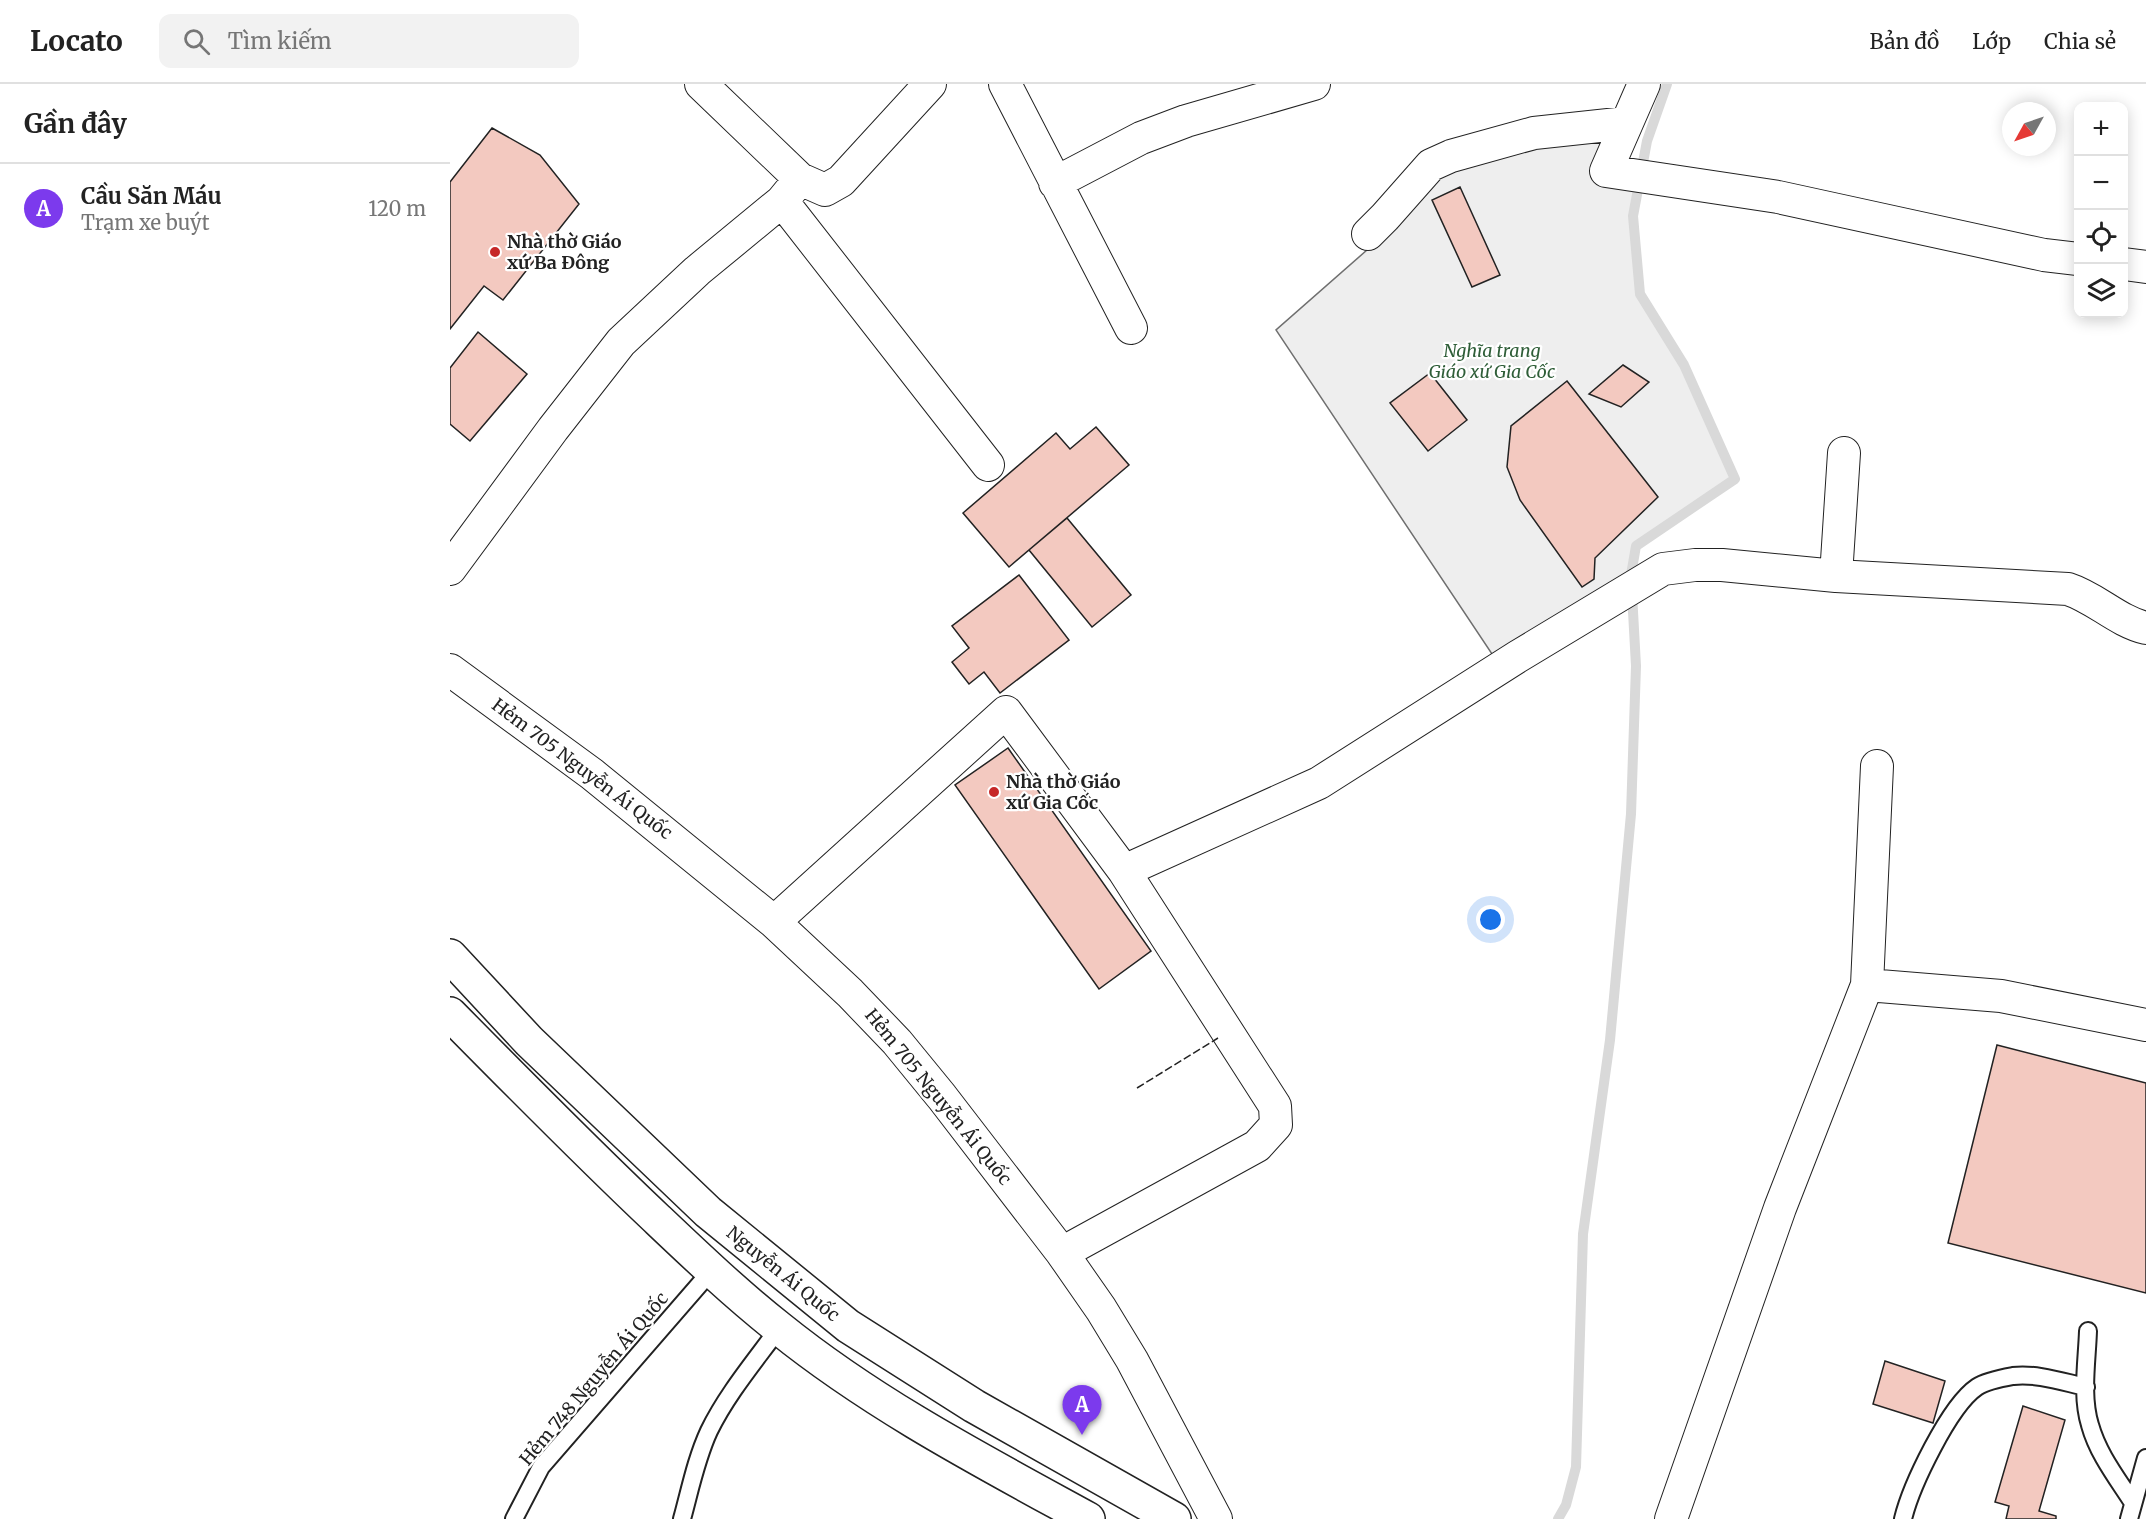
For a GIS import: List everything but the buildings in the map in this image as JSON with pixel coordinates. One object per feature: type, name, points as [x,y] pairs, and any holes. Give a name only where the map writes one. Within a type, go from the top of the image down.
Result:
[{"type":"main road","name":"Nguyễn Ái Quốc","points":[[450,956],[529,1041],[708,1212],[848,1326],[974,1406],[1174,1519]]},
{"type":"main road","points":[[450,1014],[585,1151],[712,1270],[779,1328],[843,1376],[915,1421],[994,1468],[1088,1519]]},
{"type":"street","points":[[701,84],[791,190],[988,465]]},
{"type":"street","points":[[450,569],[553,429],[621,342],[697,271],[791,190],[825,190],[842,181],[930,84]]},
{"type":"street","points":[[1005,84],[1131,327]]},
{"type":"street","points":[[1055,183],[1164,129],[1314,84]]},
{"type":"street","points":[[1644,84],[1606,171],[1778,197],[2044,255],[2074,258]]},
{"type":"street","points":[[1368,234],[1431,165],[1451,156],[1534,133],[1627,123]]},
{"type":"street","points":[[2128,265],[2146,267]]},
{"type":"street","points":[[1836,576],[1844,453]]},
{"type":"street","points":[[1124,871],[1319,783],[1663,569],[1695,565],[1722,565],[1836,576],[2068,590],[2082,594],[2120,618],[2146,628]]},
{"type":"street","name":"Hẻm 705 Nguyễn Ái Quốc","points":[[450,670],[592,774],[774,922],[850,993],[897,1042],[1062,1253],[1132,1360],[1216,1519]]},
{"type":"street","points":[[774,922],[1006,712],[1124,871],[1275,1106],[1276,1125],[1257,1146],[1062,1253]]},
{"type":"street","points":[[1671,1519],[1780,1208],[1867,985],[1877,766]]},
{"type":"street","points":[[1867,985],[2001,996],[2146,1025]]},
{"type":"lane","name":"Hẻm 748 Nguyễn Ái Quốc","points":[[514,1519],[541,1467],[712,1270]]},
{"type":"lane","points":[[682,1519],[695,1469],[709,1432],[725,1403],[779,1328]]},
{"type":"lane","points":[[2088,1331],[2086,1387],[2089,1424],[2104,1460],[2131,1511]]},
{"type":"lane","points":[[1903,1519],[1934,1443],[1950,1418],[1977,1387],[2014,1376],[2034,1376],[2086,1387]]},
{"type":"lane","points":[[2131,1511],[2146,1458]]},
{"type":"green space","name":"Nghĩa trang Giáo xứ Gia Cốc","points":[[1607,137],[1638,191],[1633,216],[1640,294],[1684,365],[1735,479],[1636,546],[1631,575],[1494,657],[1276,330],[1392,228],[1440,174],[1536,145]]},
{"type":"waterway","points":[[1558,1519],[1566,1505],[1576,1467],[1583,1234],[1610,1040],[1631,814],[1636,666],[1631,575],[1636,546],[1735,479],[1684,365],[1640,294],[1633,216],[1647,141],[1667,84]]},
{"type":"fence","points":[[1137,1088],[1218,1038]]},
{"type":"place","name":"Nhà thờ Giáo xứ Ba Đông","points":[[495,252]]},
{"type":"place","name":"Nhà thờ Giáo xứ Gia Cốc","points":[[994,792]]},
{"type":"place","name":"Cầu Săn Máu","points":[[1082,1435]]}]
